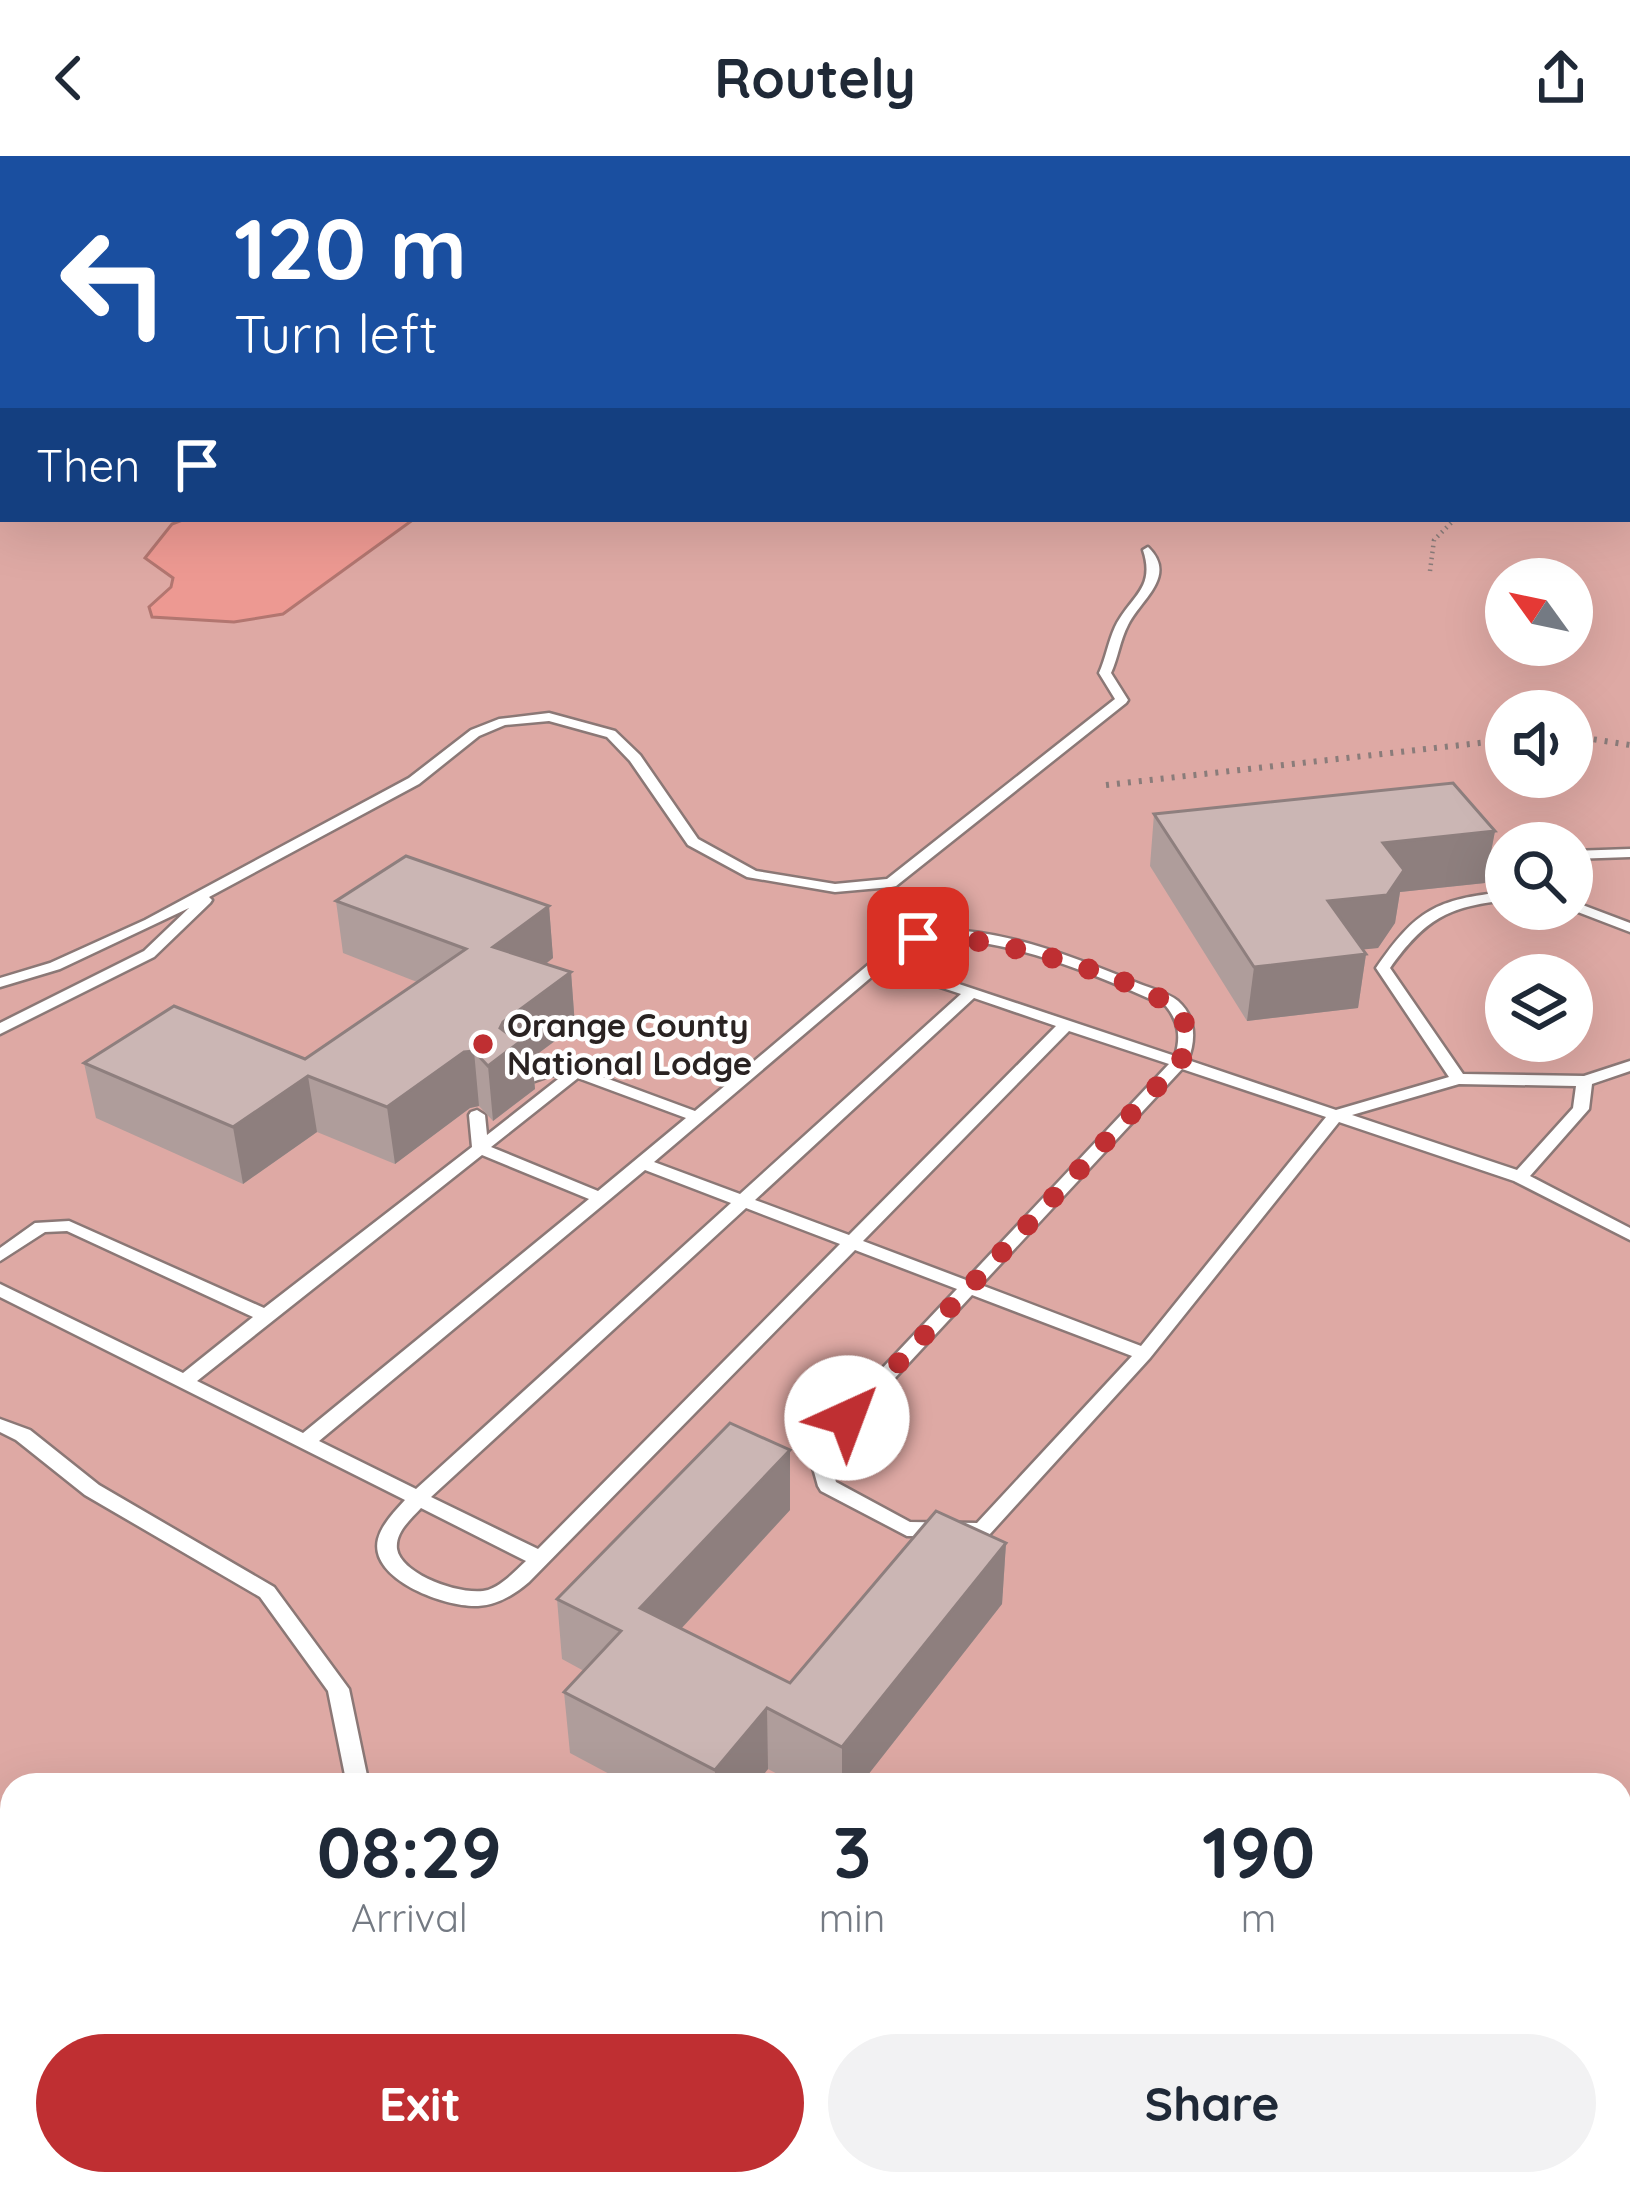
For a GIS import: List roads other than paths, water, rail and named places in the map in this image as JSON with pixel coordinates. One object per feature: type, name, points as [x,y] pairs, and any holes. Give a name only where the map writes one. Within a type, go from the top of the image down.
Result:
[{"type":"lane","points":[[0,983],[100,947],[219,887],[414,781],[475,733],[503,722],[549,717],[611,734],[635,758],[693,842],[752,874],[835,888],[891,884],[1122,700],[1105,673],[1117,653],[1120,628],[1150,590],[1156,566],[1148,550]]},
{"type":"lane","points":[[1593,854],[1630,853]]},
{"type":"lane","points":[[0,1029],[149,954],[219,887]]},
{"type":"lane","points":[[1458,1079],[1383,968],[1406,934],[1436,908],[1485,900]]},
{"type":"lane","points":[[1593,913],[1630,928]]},
{"type":"lane","points":[[305,1442],[880,962],[918,938],[959,934],[1172,1003],[1183,1015],[1188,1046],[1180,1062],[817,1450],[828,1486],[908,1529],[982,1530],[1144,1354],[1336,1115],[1458,1079],[1585,1081],[1628,1062]]},
{"type":"lane","points":[[880,962],[1520,1177],[1630,1234]]},
{"type":"lane","points":[[973,992],[420,1496],[387,1543],[388,1556],[424,1585],[467,1600],[484,1599],[523,1577],[1067,1024]]},
{"type":"lane","points":[[518,1082],[550,1070],[576,1072],[697,1117]]},
{"type":"lane","points":[[184,1382],[576,1072]]},
{"type":"lane","points":[[1520,1177],[1581,1109],[1585,1081]]},
{"type":"lane","points":[[477,1115],[480,1148]]},
{"type":"lane","points":[[480,1148],[600,1198]]},
{"type":"lane","points":[[643,1163],[1144,1354]]},
{"type":"lane","points":[[0,1256],[41,1227],[69,1226],[266,1316]]},
{"type":"lane","points":[[0,1290],[540,1559]]},
{"type":"lane","points":[[0,1425],[22,1435],[92,1490],[267,1592],[338,1689],[356,1773]]},
{"type":"place","name":"Orange County National Lodge","points":[[483,1044]]}]
